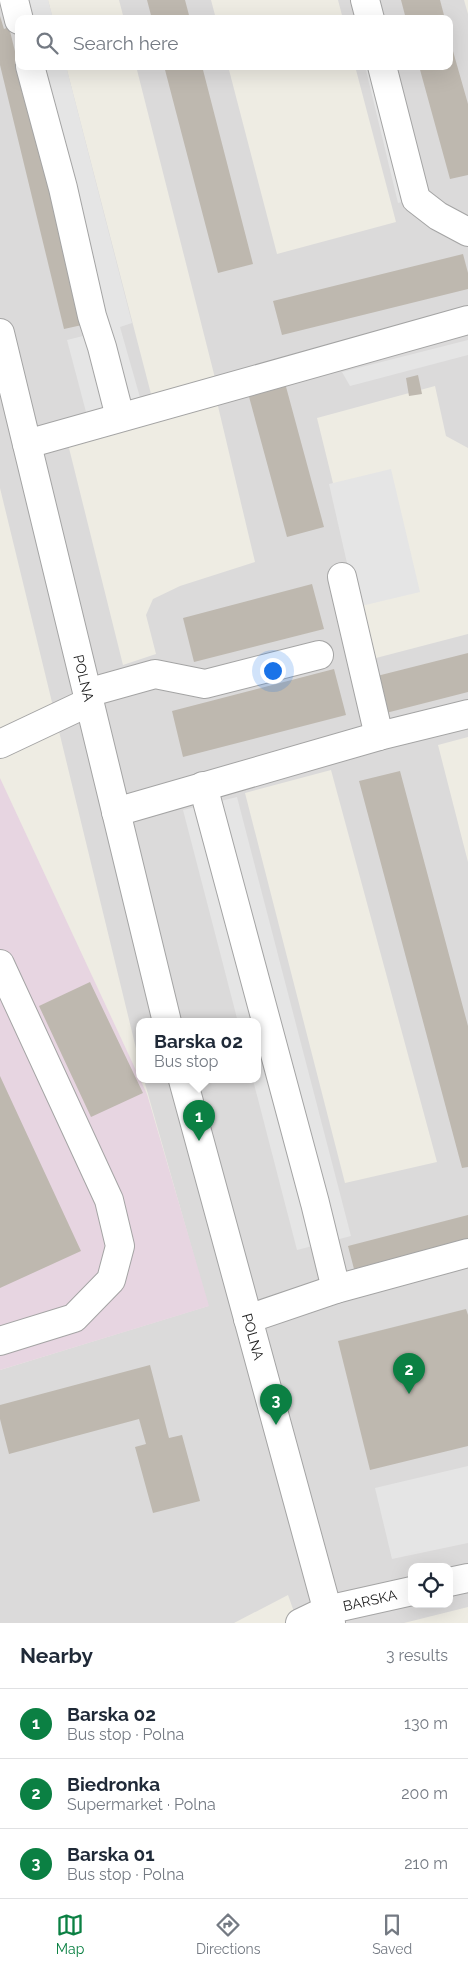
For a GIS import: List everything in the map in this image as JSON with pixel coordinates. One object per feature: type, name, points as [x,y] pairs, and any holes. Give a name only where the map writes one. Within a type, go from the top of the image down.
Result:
[{"type":"street","points":[[14,0],[18,15]]},
{"type":"street","points":[[365,0],[369,15]]},
{"type":"street","points":[[31,70],[62,188],[92,316],[120,417]]},
{"type":"street","points":[[383,70],[416,199],[438,216],[468,232]]},
{"type":"street","points":[[27,444],[468,320]]},
{"type":"street","name":"POLNA","points":[[0,333],[166,1018]]},
{"type":"street","points":[[342,577],[379,736]]},
{"type":"street","points":[[0,744],[88,697],[155,674],[205,684],[320,655]]},
{"type":"street","points":[[116,812],[379,736],[468,714]]},
{"type":"street","points":[[203,786],[315,1203],[336,1289]]},
{"type":"street","points":[[0,964],[109,1200],[120,1246],[112,1280],[74,1318],[0,1341]]},
{"type":"street","name":"POLNA","points":[[184,1083],[329,1617]]},
{"type":"street","points":[[248,1319],[336,1289],[468,1253]]},
{"type":"street","points":[[453,1581],[468,1578]]},
{"type":"street","name":"BARSKA","points":[[300,1623],[329,1617],[408,1591]]},
{"type":"shaded area","points":[[0,0],[48,0],[52,15],[15,15],[15,70],[67,70],[151,394],[215,378],[137,70],[229,70],[277,254],[396,222],[356,70],[453,70],[453,15],[342,15],[338,0],[464,0],[468,14],[468,448],[446,436],[435,386],[317,418],[376,658],[468,634],[468,737],[438,745],[468,862],[468,1607],[404,1623],[298,1623],[288,1595],[234,1623],[0,1623],[0,1370],[208,1306],[145,1083],[261,1083],[261,1018],[136,1018],[136,1049],[0,488]],"holes":[[[217,402],[255,562],[180,586],[153,599],[146,615],[156,654],[123,665],[68,444]],[[331,770],[437,1162],[345,1183],[245,793]]]},
{"type":"shaded area","points":[[24,0],[48,0],[52,15],[28,15]]},
{"type":"shaded area","points":[[119,0],[211,0],[215,15],[123,15]]},
{"type":"shaded area","points":[[42,70],[67,70],[132,323],[120,327],[141,401],[126,405]]},
{"type":"shaded area","points":[[366,70],[383,70],[416,199],[398,203]]},
{"type":"shaded area","points":[[87,335],[106,407],[86,412],[67,340]]},
{"type":"shaded area","points":[[468,340],[468,355],[350,386],[342,372]]},
{"type":"shaded area","points":[[391,469],[420,592],[357,607],[329,484]]},
{"type":"shaded area","points":[[0,778],[136,1070],[136,1083],[142,1083],[147,1094],[209,1306],[0,1370]]},
{"type":"shaded area","points":[[237,797],[351,1236],[297,1250],[254,1083],[261,1083],[261,1018],[237,1018],[183,810]]},
{"type":"shaded area","points":[[468,1466],[468,1543],[392,1559],[375,1488]]},
{"type":"building","points":[[147,0],[185,0],[189,15],[151,15]]},
{"type":"building","points":[[401,0],[440,0],[444,15],[405,15]]},
{"type":"building","points":[[0,16],[4,29],[9,27],[15,51],[15,70],[20,70],[82,325],[64,329],[0,65]]},
{"type":"building","points":[[453,51],[468,104],[468,175],[450,179],[420,70],[453,70]]},
{"type":"building","points":[[165,70],[203,70],[253,264],[218,273]]},
{"type":"building","points":[[463,254],[468,273],[468,289],[282,335],[273,301]]},
{"type":"building","points":[[418,375],[422,394],[409,396],[406,378]]},
{"type":"building","points":[[285,383],[324,527],[287,537],[248,393]]},
{"type":"building","points":[[312,584],[324,629],[194,662],[183,618]]},
{"type":"building","points":[[468,653],[468,692],[382,714],[373,677]]},
{"type":"building","points":[[334,669],[346,715],[183,757],[172,711]]},
{"type":"building","points":[[400,771],[468,1026],[468,1167],[462,1168],[359,781]]},
{"type":"building","points":[[90,982],[136,1078],[136,1083],[138,1083],[143,1093],[91,1117],[39,1006]]},
{"type":"building","points":[[0,1076],[81,1251],[0,1288]]},
{"type":"building","points":[[468,1215],[468,1239],[354,1269],[348,1246]]},
{"type":"building","points":[[466,1309],[468,1315],[468,1446],[370,1470],[338,1341]]},
{"type":"building","points":[[150,1365],[169,1438],[182,1435],[200,1501],[153,1513],[135,1447],[146,1444],[139,1419],[9,1454],[0,1419],[0,1405]]},
{"type":"place","name":"Barska 02","points":[[199,1141]]},
{"type":"place","name":"Biedronka","points":[[409,1394]]},
{"type":"place","name":"Barska 01","points":[[276,1425]]}]
